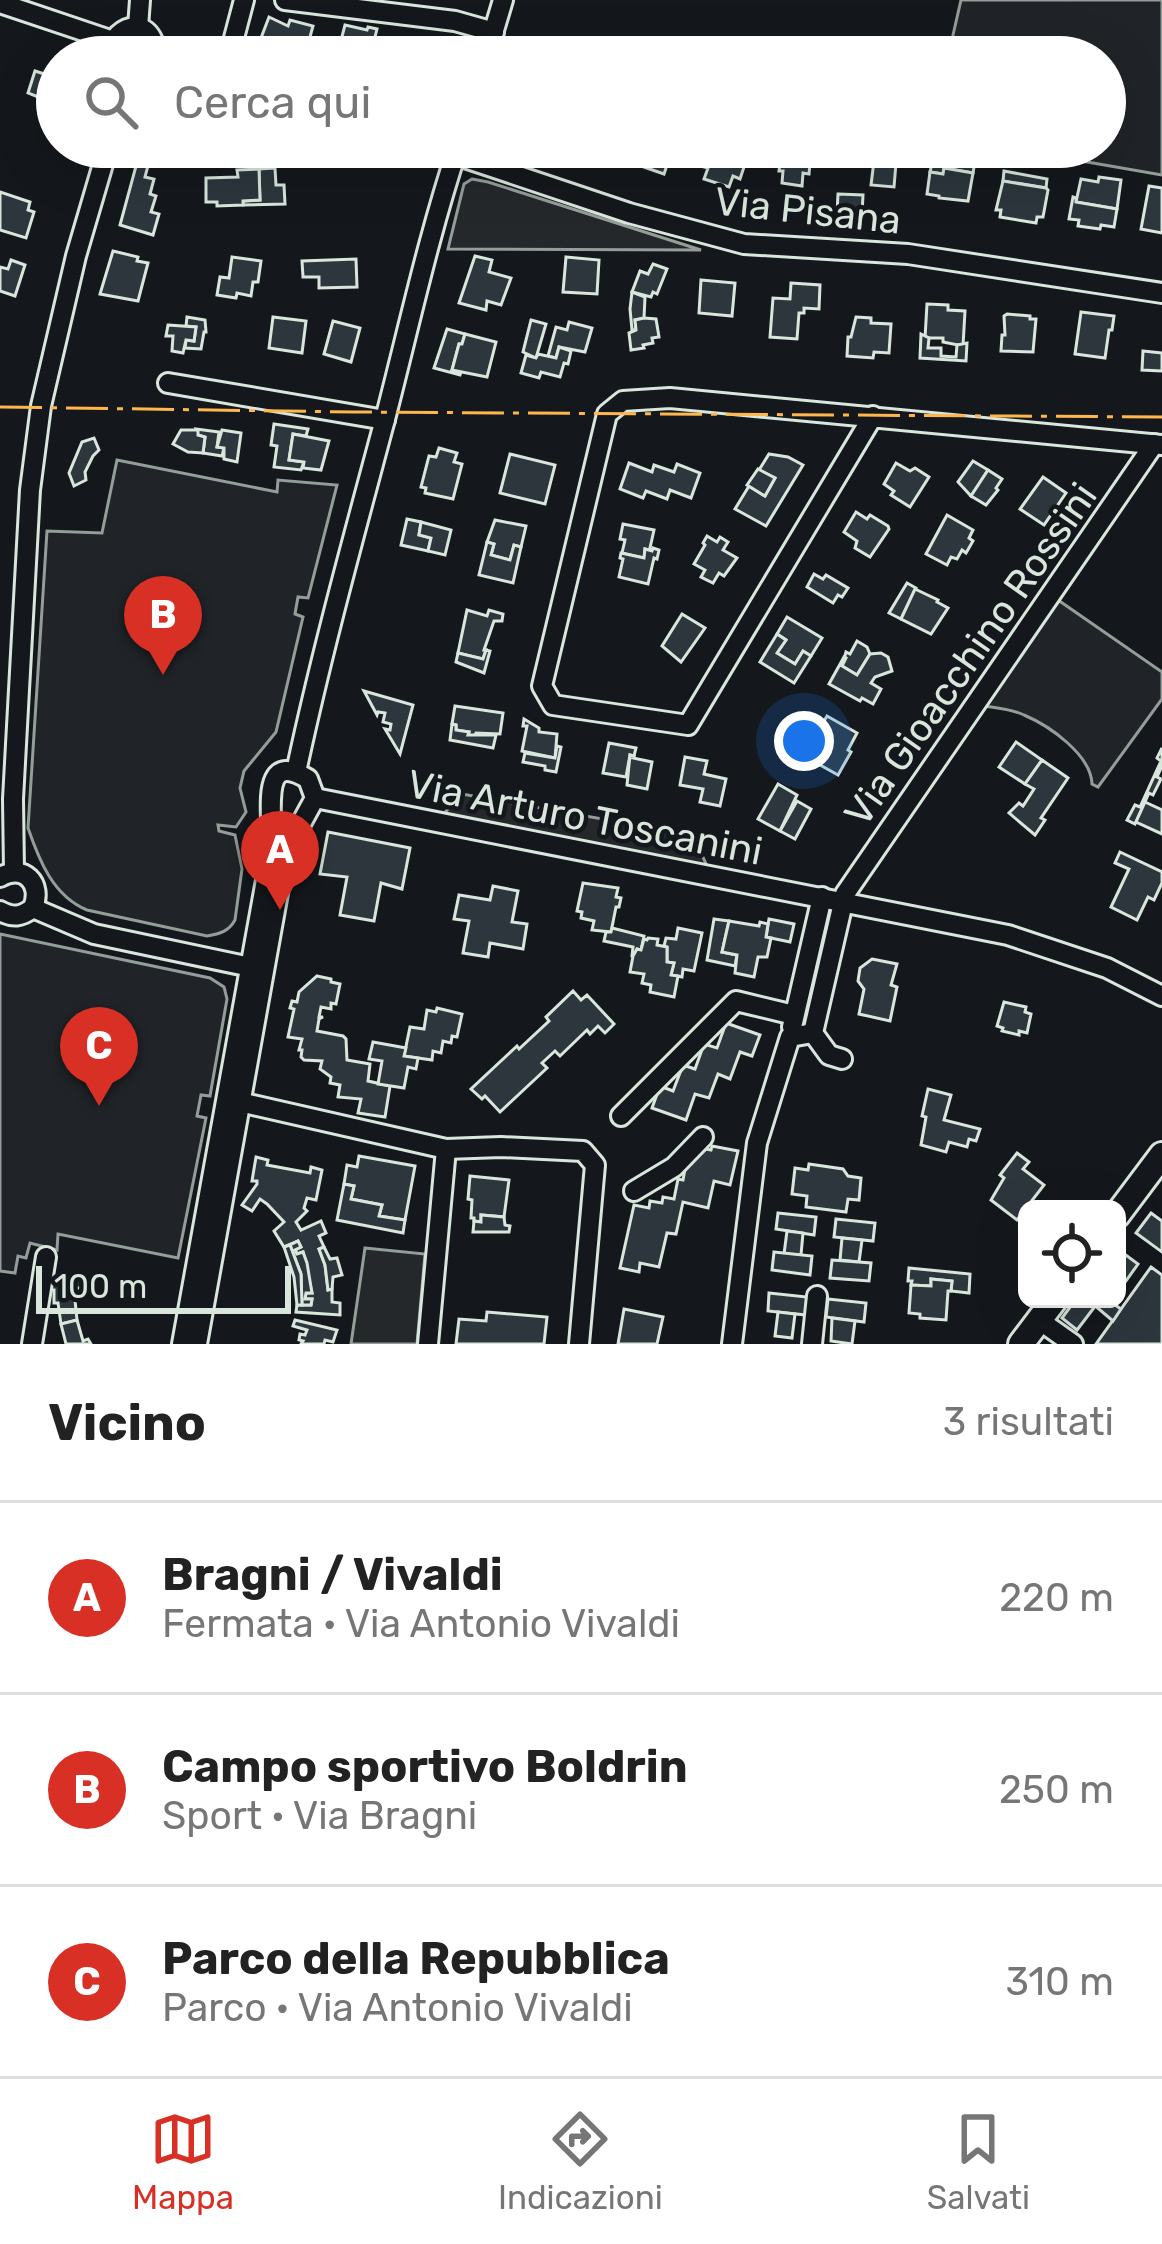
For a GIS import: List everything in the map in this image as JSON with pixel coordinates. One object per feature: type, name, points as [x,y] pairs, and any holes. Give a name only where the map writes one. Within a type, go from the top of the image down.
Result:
[{"type":"main road","points":[[1126,1203],[1162,1155]]},
{"type":"main road","points":[[1021,1344],[1047,1309]]},
{"type":"street","points":[[138,27],[140,0]]},
{"type":"street","points":[[235,36],[244,0]]},
{"type":"street","points":[[285,0],[455,21],[494,32]]},
{"type":"street","points":[[493,36],[503,0]]},
{"type":"street","points":[[0,3],[83,36]]},
{"type":"street","points":[[122,36],[124,30],[138,27],[151,36]]},
{"type":"street","points":[[0,911],[23,915],[38,896],[26,874],[7,874],[8,771],[30,490],[41,406],[102,168]]},
{"type":"street","points":[[296,772],[452,168]]},
{"type":"street","name":"Via Pisana","points":[[504,168],[628,213],[744,244],[908,254],[1162,293]]},
{"type":"street","points":[[168,382],[385,420]]},
{"type":"street","points":[[873,416],[688,725],[553,705],[542,686],[608,414],[623,401],[670,398],[873,416],[1158,445]]},
{"type":"street","name":"Via Gioacchino Rossini","points":[[843,902],[844,893],[1158,445]]},
{"type":"street","points":[[197,1344],[257,968],[272,828],[269,794],[281,774],[296,772],[308,778],[310,805],[286,854],[257,968]]},
{"type":"street","points":[[270,801],[273,808],[292,817],[310,805]]},
{"type":"street","name":"Via Arturo Toscanini","points":[[310,805],[1008,935],[1107,968],[1162,995]]},
{"type":"street","points":[[732,1344],[758,1144],[790,1037],[822,897]]},
{"type":"street","points":[[842,1059],[829,1055],[813,1033],[843,902]]},
{"type":"street","points":[[33,908],[94,934],[257,968]]},
{"type":"street","points":[[621,1116],[736,1001],[794,1015]]},
{"type":"street","points":[[753,1005],[790,1037]]},
{"type":"street","points":[[790,1037],[813,1033]]},
{"type":"street","points":[[234,1101],[446,1149],[583,1151],[595,1165],[579,1344]]},
{"type":"street","points":[[182,1344],[234,1101]]},
{"type":"street","points":[[634,1191],[674,1167],[703,1137]]},
{"type":"street","points":[[428,1344],[446,1149]]},
{"type":"street","points":[[32,1344],[46,1257]]},
{"type":"street","points":[[812,1344],[817,1295]]},
{"type":"street","points":[[1047,1309],[1073,1344]]},
{"type":"shaded area","points":[[961,0],[1162,0],[1162,175],[1122,168],[1126,168],[1126,36],[953,36]]},
{"type":"shaded area","points":[[472,179],[701,250],[448,249],[464,184]]},
{"type":"shaded area","points":[[117,460],[277,492],[278,480],[337,485],[308,598],[298,597],[295,614],[303,617],[276,732],[244,771],[240,788],[246,812],[236,827],[218,825],[219,831],[235,835],[242,869],[235,920],[227,929],[207,936],[75,904],[49,876],[28,828],[47,531],[102,533]]},
{"type":"shaded area","points":[[1058,600],[1162,672],[1162,699],[1098,787],[1092,784],[1077,752],[1057,734],[1019,713],[984,706]]},
{"type":"shaded area","points":[[462,794],[693,835],[711,875],[437,821]]},
{"type":"shaded area","points":[[0,934],[210,978],[224,987],[227,999],[210,1096],[201,1095],[197,1116],[206,1118],[178,1258],[58,1234],[57,1250],[30,1243],[26,1258],[18,1256],[15,1273],[0,1271]]},
{"type":"shaded area","points":[[365,1248],[425,1254],[417,1344],[351,1344]]},
{"type":"building","points":[[269,17],[288,26],[290,20],[313,26],[310,36],[262,36]]},
{"type":"building","points":[[345,25],[377,29],[375,36],[342,36]]},
{"type":"building","points":[[35,71],[36,71],[36,96],[28,93]]},
{"type":"building","points":[[135,168],[147,168],[145,177],[154,179],[150,194],[156,196],[151,212],[159,214],[153,235],[120,225]]},
{"type":"building","points":[[275,168],[276,185],[284,185],[285,204],[243,205],[243,201],[260,200],[259,169]]},
{"type":"building","points":[[708,168],[744,168],[740,179],[733,176],[729,187],[704,179]]},
{"type":"building","points":[[810,168],[809,174],[803,173],[802,186],[782,183],[783,171],[779,171]]},
{"type":"building","points":[[873,168],[896,168],[894,187],[871,185]]},
{"type":"building","points":[[944,168],[973,173],[968,201],[927,194],[930,172],[943,174]]},
{"type":"building","points":[[259,169],[260,200],[217,206],[217,202],[206,202],[206,178],[238,177],[237,170]]},
{"type":"building","points":[[1004,171],[1047,179],[1046,188],[1003,181]]},
{"type":"building","points":[[1099,177],[1121,180],[1117,209],[1076,202],[1081,179],[1098,182]]},
{"type":"building","points":[[1003,181],[1046,188],[1043,217],[1037,217],[1036,223],[1000,217],[1001,210],[996,210]]},
{"type":"building","points":[[1149,186],[1162,188],[1162,233],[1141,229]]},
{"type":"building","points":[[0,192],[30,202],[28,210],[34,212],[26,238],[0,230]]},
{"type":"building","points":[[838,194],[863,195],[862,215],[837,213]]},
{"type":"building","points":[[1073,197],[1076,202],[1117,209],[1114,227],[1078,226],[1079,220],[1069,219]]},
{"type":"building","points":[[113,251],[148,263],[138,301],[100,294]]},
{"type":"building","points":[[475,256],[492,260],[489,272],[511,278],[501,305],[487,301],[486,310],[459,303]]},
{"type":"building","points":[[232,257],[261,261],[251,296],[217,295],[220,277],[229,278]]},
{"type":"building","points":[[566,257],[599,260],[597,294],[563,292]]},
{"type":"building","points":[[356,259],[357,287],[319,288],[319,277],[303,277],[302,261]]},
{"type":"building","points":[[11,260],[25,265],[15,296],[0,291],[0,267],[8,269]]},
{"type":"building","points":[[653,264],[667,269],[657,294],[632,292],[640,271],[648,274]]},
{"type":"building","points":[[701,280],[735,283],[732,316],[699,313]]},
{"type":"building","points":[[791,283],[820,285],[819,309],[804,308],[799,313],[797,339],[770,337],[773,298],[790,299]]},
{"type":"building","points":[[632,292],[645,297],[644,318],[635,320],[636,330],[632,330]]},
{"type":"building","points":[[927,304],[965,311],[963,346],[943,342],[943,338],[925,338]]},
{"type":"building","points":[[1081,312],[1114,316],[1105,358],[1075,354]]},
{"type":"building","points":[[1007,314],[1036,319],[1033,352],[1001,351]]},
{"type":"building","points":[[187,317],[205,320],[201,349],[185,348],[186,340],[194,341],[196,327],[186,326]]},
{"type":"building","points":[[273,317],[306,321],[302,353],[269,348]]},
{"type":"building","points":[[856,317],[891,324],[889,353],[874,352],[873,358],[847,356]]},
{"type":"building","points":[[656,319],[659,337],[644,348],[631,350],[629,333],[636,330],[635,320]]},
{"type":"building","points":[[531,320],[546,324],[536,358],[523,352]]},
{"type":"building","points":[[333,321],[360,328],[351,362],[324,354]]},
{"type":"building","points":[[569,322],[592,328],[585,352],[559,347],[556,358],[548,356],[556,327],[567,330]]},
{"type":"building","points":[[168,325],[196,327],[194,341],[186,340],[183,353],[172,351],[173,336],[166,336]]},
{"type":"building","points":[[447,329],[465,334],[452,370],[460,375],[434,368]]},
{"type":"building","points":[[465,334],[496,342],[487,377],[452,370]]},
{"type":"building","points":[[921,334],[929,338],[928,348],[941,348],[941,356],[956,357],[957,345],[967,343],[966,361],[920,358]]},
{"type":"building","points":[[559,347],[571,351],[560,377],[521,373],[526,355],[556,358]]},
{"type":"building","points":[[1143,351],[1162,353],[1162,371],[1142,370]]},
{"type":"building","points":[[274,424],[308,429],[306,436],[293,434],[289,460],[304,462],[301,470],[274,467]]},
{"type":"building","points":[[196,429],[219,432],[217,447],[224,448],[222,456],[203,453],[205,437]]},
{"type":"building","points":[[181,430],[198,430],[205,437],[203,453],[173,444]]},
{"type":"building","points":[[222,430],[241,433],[237,462],[224,459],[224,448],[217,447]]},
{"type":"building","points":[[293,434],[329,441],[321,470],[289,460]]},
{"type":"building","points":[[94,438],[99,450],[85,472],[86,480],[74,486],[69,473],[82,442]]},
{"type":"building","points":[[439,448],[457,453],[454,462],[462,464],[453,499],[425,493],[426,488],[421,487],[429,456],[436,457]]},
{"type":"building","points":[[510,454],[555,465],[545,504],[500,493]]},
{"type":"building","points":[[769,454],[803,465],[766,526],[735,509],[749,486],[765,496],[775,478],[759,470]]},
{"type":"building","points":[[973,461],[988,470],[971,496],[958,482]]},
{"type":"building","points":[[629,463],[652,472],[654,465],[674,472],[677,464],[700,473],[691,498],[670,490],[667,499],[646,491],[643,498],[620,489]]},
{"type":"building","points":[[896,463],[929,477],[910,507],[891,495],[894,491],[884,484]]},
{"type":"building","points":[[758,469],[775,478],[765,496],[747,485]]},
{"type":"building","points":[[988,470],[1002,479],[986,505],[971,496]]},
{"type":"building","points":[[1043,477],[1066,493],[1044,525],[1020,509]]},
{"type":"building","points":[[856,512],[867,519],[870,515],[889,529],[870,557],[855,548],[857,541],[844,532]]},
{"type":"building","points":[[947,515],[973,530],[969,538],[973,541],[966,553],[962,550],[947,565],[926,554]]},
{"type":"building","points":[[407,519],[421,522],[419,535],[431,538],[428,551],[401,545]]},
{"type":"building","points":[[495,520],[526,526],[521,547],[514,545],[510,560],[491,555],[494,544],[487,542]]},
{"type":"building","points":[[421,522],[451,530],[445,555],[428,551],[431,538],[419,535]]},
{"type":"building","points":[[623,524],[654,530],[652,551],[645,549],[644,558],[622,553]]},
{"type":"building","points":[[707,536],[728,542],[723,550],[737,558],[713,583],[701,577],[705,570],[694,564]]},
{"type":"building","points":[[487,542],[494,544],[491,555],[510,560],[514,545],[521,547],[513,583],[479,575]]},
{"type":"building","points":[[645,549],[659,550],[648,584],[619,577],[621,553],[644,558]]},
{"type":"building","points":[[814,574],[823,579],[826,575],[848,588],[833,603],[807,587]]},
{"type":"building","points":[[907,583],[916,588],[901,619],[889,613]]},
{"type":"building","points":[[915,589],[948,608],[931,634],[901,619]]},
{"type":"building","points":[[467,610],[487,616],[489,610],[503,614],[502,621],[494,621],[483,659],[458,653]]},
{"type":"building","points":[[682,614],[705,628],[681,662],[662,646]]},
{"type":"building","points":[[787,617],[822,638],[811,656],[803,651],[795,664],[777,653],[786,640],[777,634]]},
{"type":"building","points":[[777,634],[786,640],[777,653],[795,664],[803,651],[811,656],[794,683],[760,662]]},
{"type":"building","points":[[857,641],[870,654],[857,675],[842,666],[846,652],[850,654]]},
{"type":"building","points":[[486,650],[490,651],[484,673],[456,662],[458,653],[483,659]]},
{"type":"building","points":[[870,654],[888,657],[892,671],[871,683],[881,689],[873,704],[829,684],[844,657],[842,666],[857,675]]},
{"type":"building","points":[[364,691],[413,705],[400,754],[385,729],[390,730],[391,724],[383,722],[385,713],[377,715]]},
{"type":"building","points":[[455,706],[503,713],[500,734],[475,736],[456,730],[452,724]]},
{"type":"building","points":[[827,716],[857,733],[838,775],[804,756]]},
{"type":"building","points":[[524,719],[539,732],[557,734],[555,758],[522,751]]},
{"type":"building","points":[[452,724],[468,735],[496,735],[493,748],[450,740]]},
{"type":"building","points":[[1016,742],[1042,760],[1025,784],[999,767]]},
{"type":"building","points":[[609,743],[636,748],[626,777],[603,773]]},
{"type":"building","points":[[557,746],[561,747],[556,772],[523,762],[525,753],[555,758]]},
{"type":"building","points":[[1162,748],[1162,766],[1157,777],[1161,779],[1135,824],[1127,820],[1135,805],[1140,807],[1161,761],[1157,758]]},
{"type":"building","points":[[630,755],[652,762],[647,789],[627,785]]},
{"type":"building","points":[[685,757],[707,761],[704,774],[726,779],[720,806],[700,802],[703,789],[680,785]]},
{"type":"building","points":[[1042,760],[1068,778],[1035,835],[1009,813],[1019,803],[1023,806],[1034,789],[1025,784]]},
{"type":"building","points":[[778,784],[797,795],[780,831],[758,819]]},
{"type":"building","points":[[797,801],[811,809],[795,839],[780,831]]},
{"type":"building","points":[[1145,802],[1162,810],[1162,834],[1136,822]]},
{"type":"building","points":[[328,832],[410,848],[402,889],[381,883],[374,921],[340,915],[347,877],[320,874]]},
{"type":"building","points":[[1120,852],[1162,872],[1154,900],[1148,897],[1137,920],[1111,907],[1129,869],[1115,863]]},
{"type":"building","points":[[583,883],[618,888],[616,897],[621,898],[611,932],[592,930],[594,921],[581,918],[582,912],[577,911]]},
{"type":"building","points":[[493,886],[518,891],[512,922],[527,924],[523,949],[490,943],[488,957],[463,953],[469,921],[454,919],[459,895],[490,900]]},
{"type":"building","points":[[714,919],[729,921],[722,952],[737,955],[735,966],[707,960]]},
{"type":"building","points":[[769,919],[794,924],[790,942],[766,937]]},
{"type":"building","points":[[729,921],[768,924],[767,957],[758,957],[754,977],[735,973],[737,955],[722,952]]},
{"type":"building","points":[[612,928],[644,936],[635,957],[633,947],[604,941]]},
{"type":"building","points":[[678,928],[702,933],[694,971],[683,969],[682,977],[671,975],[674,963],[667,962],[664,946],[666,938],[676,939]]},
{"type":"building","points":[[648,938],[667,947],[667,962],[674,963],[671,975],[678,976],[674,997],[650,992],[651,985],[642,983],[644,974],[630,972],[633,956]]},
{"type":"building","points":[[872,959],[897,964],[890,1021],[859,1014],[864,989],[858,981],[860,968]]},
{"type":"building","points":[[317,976],[340,984],[336,1004],[331,1003],[331,1009],[321,1007],[319,1017],[323,1017],[317,1031],[343,1036],[347,1060],[370,1064],[368,1081],[390,1086],[385,1117],[358,1113],[361,1099],[338,1097],[340,1085],[330,1083],[331,1077],[320,1069],[322,1061],[304,1060],[299,1050],[302,1039],[288,1037],[292,1001],[297,1002],[299,992]]},
{"type":"building","points":[[573,991],[581,1000],[587,995],[614,1024],[605,1033],[598,1026],[590,1034],[587,1030],[560,1056],[555,1051],[542,1063],[547,1068],[500,1112],[471,1089],[549,1021],[546,1017]]},
{"type":"building","points":[[1004,1002],[1026,1007],[1025,1012],[1031,1014],[1027,1033],[1019,1031],[1019,1035],[997,1026]]},
{"type":"building","points":[[437,1008],[462,1014],[457,1037],[452,1036],[451,1043],[443,1041],[441,1053],[433,1051],[432,1060],[404,1056],[410,1027],[424,1029],[427,1010],[436,1012]]},
{"type":"building","points":[[726,1023],[760,1035],[752,1056],[740,1052],[730,1079],[718,1074],[709,1098],[695,1094],[686,1120],[652,1108],[660,1086],[673,1091],[683,1065],[695,1069],[704,1044],[717,1048]]},
{"type":"building","points":[[373,1042],[406,1048],[404,1056],[418,1058],[416,1069],[408,1067],[404,1088],[378,1084],[382,1061],[369,1059]]},
{"type":"building","points":[[928,1089],[951,1095],[944,1120],[980,1129],[976,1141],[969,1139],[967,1147],[949,1142],[946,1152],[921,1145]]},
{"type":"building","points":[[712,1146],[738,1151],[730,1185],[714,1181],[708,1208],[683,1202],[676,1234],[667,1233],[659,1267],[640,1263],[639,1272],[620,1268],[634,1205],[649,1208],[650,1201],[674,1199],[685,1169]]},
{"type":"building","points":[[1017,1153],[1029,1162],[1023,1169],[1044,1185],[1032,1200],[1018,1200],[1017,1220],[991,1200],[1004,1178],[1000,1175]]},
{"type":"building","points":[[359,1156],[415,1166],[405,1220],[379,1216],[382,1205],[351,1199],[354,1186],[344,1184],[347,1165],[357,1167]]},
{"type":"building","points":[[256,1157],[268,1160],[267,1165],[310,1173],[311,1167],[322,1170],[316,1200],[307,1198],[307,1211],[296,1222],[301,1230],[321,1221],[326,1233],[319,1236],[324,1247],[319,1249],[328,1290],[332,1289],[332,1302],[340,1303],[340,1315],[296,1312],[297,1305],[311,1305],[312,1299],[305,1299],[306,1293],[312,1293],[303,1252],[295,1250],[301,1247],[298,1241],[284,1247],[274,1231],[284,1222],[260,1199],[252,1211],[242,1205],[257,1184],[252,1181]]},
{"type":"building","points":[[809,1164],[843,1169],[848,1176],[861,1178],[859,1200],[848,1199],[846,1212],[806,1207],[807,1196],[792,1194],[795,1168],[808,1170]]},
{"type":"building","points":[[470,1176],[509,1180],[504,1217],[481,1215],[481,1222],[471,1218]]},
{"type":"building","points":[[344,1184],[354,1186],[351,1199],[382,1205],[379,1216],[405,1220],[403,1233],[337,1220]]},
{"type":"building","points":[[778,1213],[816,1217],[814,1235],[776,1229]]},
{"type":"building","points":[[1151,1213],[1162,1221],[1162,1252],[1136,1233]]},
{"type":"building","points":[[481,1215],[504,1217],[509,1232],[473,1232],[474,1221],[481,1222]]},
{"type":"building","points":[[836,1219],[875,1223],[873,1241],[834,1237]]},
{"type":"building","points":[[787,1231],[803,1233],[801,1255],[784,1254]]},
{"type":"building","points":[[842,1238],[862,1240],[859,1262],[840,1260]]},
{"type":"building","points":[[298,1241],[301,1247],[295,1250],[303,1252],[307,1263],[312,1293],[306,1293],[305,1299],[312,1299],[311,1305],[302,1305],[301,1274],[290,1245]]},
{"type":"building","points":[[290,1245],[301,1274],[302,1305],[297,1305],[284,1247]]},
{"type":"building","points":[[324,1247],[330,1259],[337,1258],[342,1275],[333,1277],[328,1290],[319,1249]]},
{"type":"building","points":[[774,1252],[812,1256],[810,1275],[772,1270]]},
{"type":"building","points":[[1126,1255],[1138,1264],[1126,1281]]},
{"type":"building","points":[[832,1260],[871,1263],[869,1281],[830,1278]]},
{"type":"building","points":[[1151,1267],[1162,1275],[1162,1344],[1096,1344]]},
{"type":"building","points":[[909,1268],[970,1274],[969,1293],[951,1291],[952,1281],[931,1279],[931,1286],[911,1285]]},
{"type":"building","points":[[46,1275],[90,1278],[89,1288],[75,1288],[80,1295],[75,1300],[77,1320],[61,1324],[54,1290],[45,1290]]},
{"type":"building","points":[[931,1279],[952,1281],[946,1320],[909,1313],[911,1285],[931,1286]]},
{"type":"building","points":[[769,1293],[807,1297],[806,1315],[768,1311]]},
{"type":"building","points":[[828,1299],[866,1303],[864,1322],[826,1317]]},
{"type":"building","points":[[1069,1308],[1094,1308],[1077,1330],[1062,1318]]},
{"type":"building","points":[[1098,1308],[1121,1309],[1113,1321]]},
{"type":"building","points":[[624,1309],[663,1317],[657,1344],[618,1344]]},
{"type":"building","points":[[487,1312],[547,1317],[544,1344],[456,1344],[459,1319],[486,1321]]},
{"type":"building","points":[[778,1312],[795,1314],[792,1338],[775,1336]]},
{"type":"building","points":[[832,1318],[855,1321],[852,1344],[831,1341]]},
{"type":"building","points":[[77,1320],[83,1341],[88,1339],[91,1344],[66,1344],[61,1324]]},
{"type":"building","points":[[295,1320],[337,1330],[333,1342],[301,1344],[300,1334],[307,1330],[293,1326]]},
{"type":"power","points":[[0,407],[1162,417]]},
{"type":"place","name":"Campo sportivo Boldrin","points":[[163,675]]},
{"type":"place","name":"Bragni / Vivaldi","points":[[280,910]]},
{"type":"place","name":"Parco della Repubblica","points":[[99,1106]]}]
